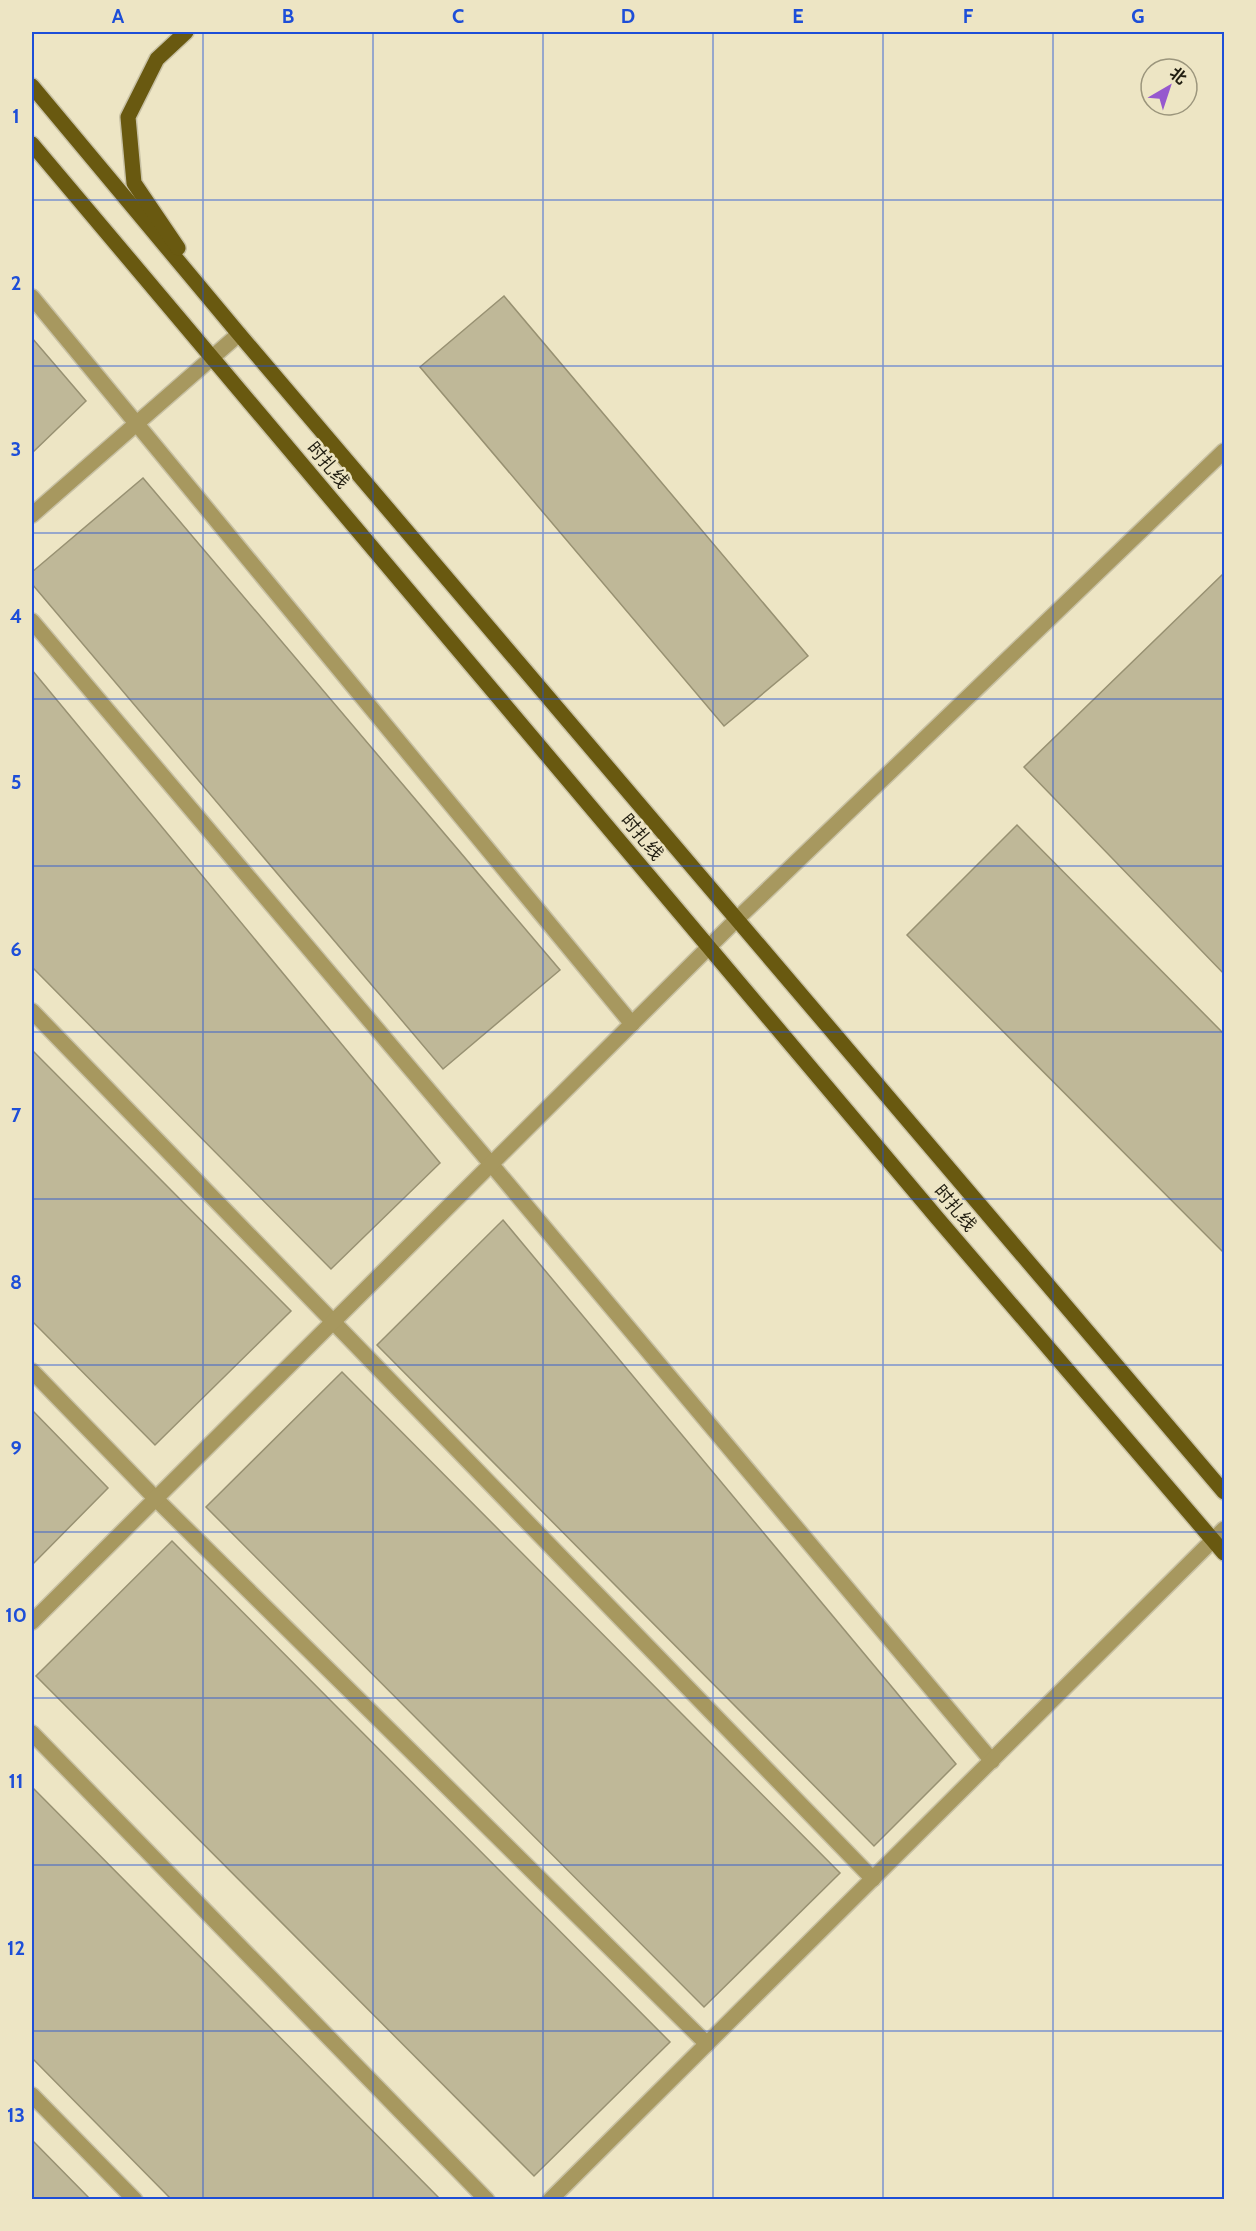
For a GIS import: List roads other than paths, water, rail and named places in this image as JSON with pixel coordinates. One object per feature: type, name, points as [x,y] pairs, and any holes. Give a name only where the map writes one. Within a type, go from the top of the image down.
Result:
[{"type":"main road","points":[[186,32],[157,59],[128,117],[134,183],[227,320]]},
{"type":"main road","name":"时扎线","points":[[32,86],[227,320],[1224,1492]]},
{"type":"main road","name":"时扎线","points":[[32,144],[709,946],[1219,1535],[1224,1553]]},
{"type":"lane","points":[[32,297],[632,1024]]},
{"type":"lane","points":[[32,514],[239,334]]},
{"type":"lane","points":[[32,1622],[709,946],[1224,451]]},
{"type":"lane","points":[[32,621],[992,1761]]},
{"type":"lane","points":[[32,1011],[873,1879]]},
{"type":"lane","points":[[32,1371],[156,1499],[707,2044]]},
{"type":"lane","points":[[550,2199],[1219,1535]]},
{"type":"lane","points":[[32,1733],[487,2199]]},
{"type":"lane","points":[[32,2095],[135,2199]]}]
